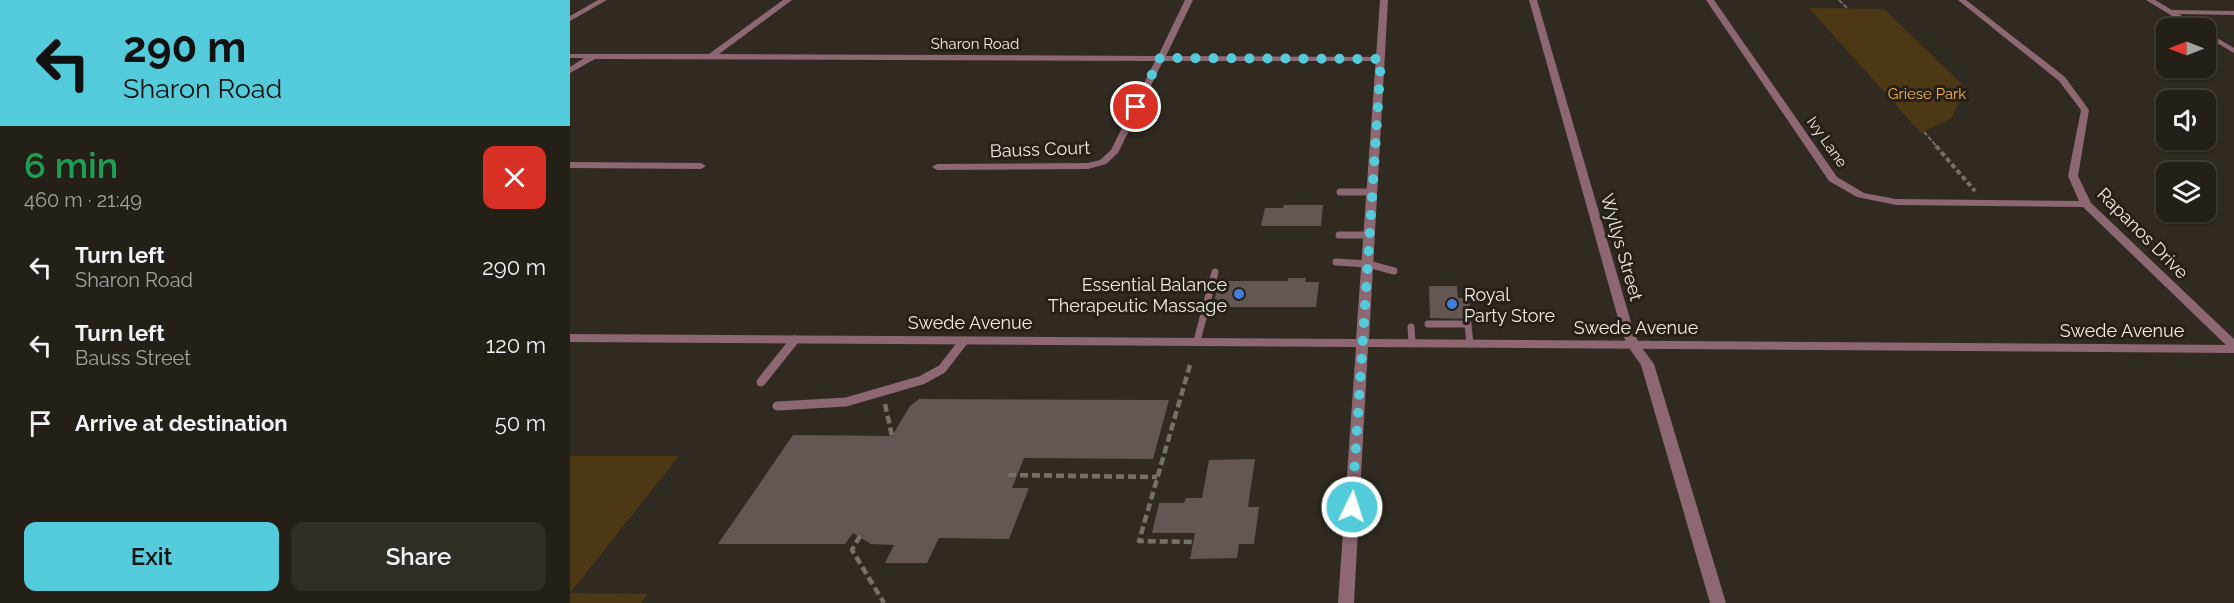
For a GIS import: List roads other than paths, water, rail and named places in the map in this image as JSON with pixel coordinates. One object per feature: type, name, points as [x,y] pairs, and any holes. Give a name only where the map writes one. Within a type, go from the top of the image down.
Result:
[{"type":"street","points":[[570,19],[603,0]]},
{"type":"street","points":[[710,57],[788,0]]},
{"type":"street","name":"Bauss Court","points":[[937,167],[1088,166],[1103,162],[1110,157],[1126,129],[1189,0]]},
{"type":"street","points":[[1346,603],[1384,0]]},
{"type":"street","name":"Wyllys Street","points":[[1533,0],[1634,345],[1647,364],[1718,603]]},
{"type":"street","name":"Ivy Lane","points":[[1710,0],[1833,179],[1861,195],[1896,202],[2086,204]]},
{"type":"street","name":"Rapanos Drive","points":[[1962,0],[2062,79],[2085,110],[2073,176],[2086,204],[2234,348]]},
{"type":"street","points":[[2150,0],[2181,18]]},
{"type":"street","points":[[2171,12],[2234,13]]},
{"type":"street","points":[[2216,40],[2234,51]]},
{"type":"street","name":"Sharon Road","points":[[570,56],[1381,59]]},
{"type":"street","points":[[570,71],[593,56]]},
{"type":"street","points":[[570,165],[701,166]]},
{"type":"street","name":"Swede Avenue","points":[[570,338],[2234,348]]},
{"type":"lane","points":[[1340,192],[1372,192]]},
{"type":"lane","points":[[1339,235],[1369,235]]},
{"type":"lane","points":[[1336,262],[1368,264],[1394,271]]},
{"type":"lane","points":[[1197,341],[1215,272]]},
{"type":"lane","points":[[1428,324],[1468,324],[1470,344]]},
{"type":"lane","points":[[1411,327],[1412,343]]},
{"type":"lane","points":[[761,382],[795,339]]},
{"type":"lane","points":[[777,406],[846,402],[922,380],[942,369],[966,340]]},
{"type":"place","name":"Essential Balance Therapeutic Massage","points":[[1239,294]]},
{"type":"place","name":"Royal Party Store","points":[[1452,304]]},
{"type":"park label","name":"Griese Park","points":[[1927,94]]}]
